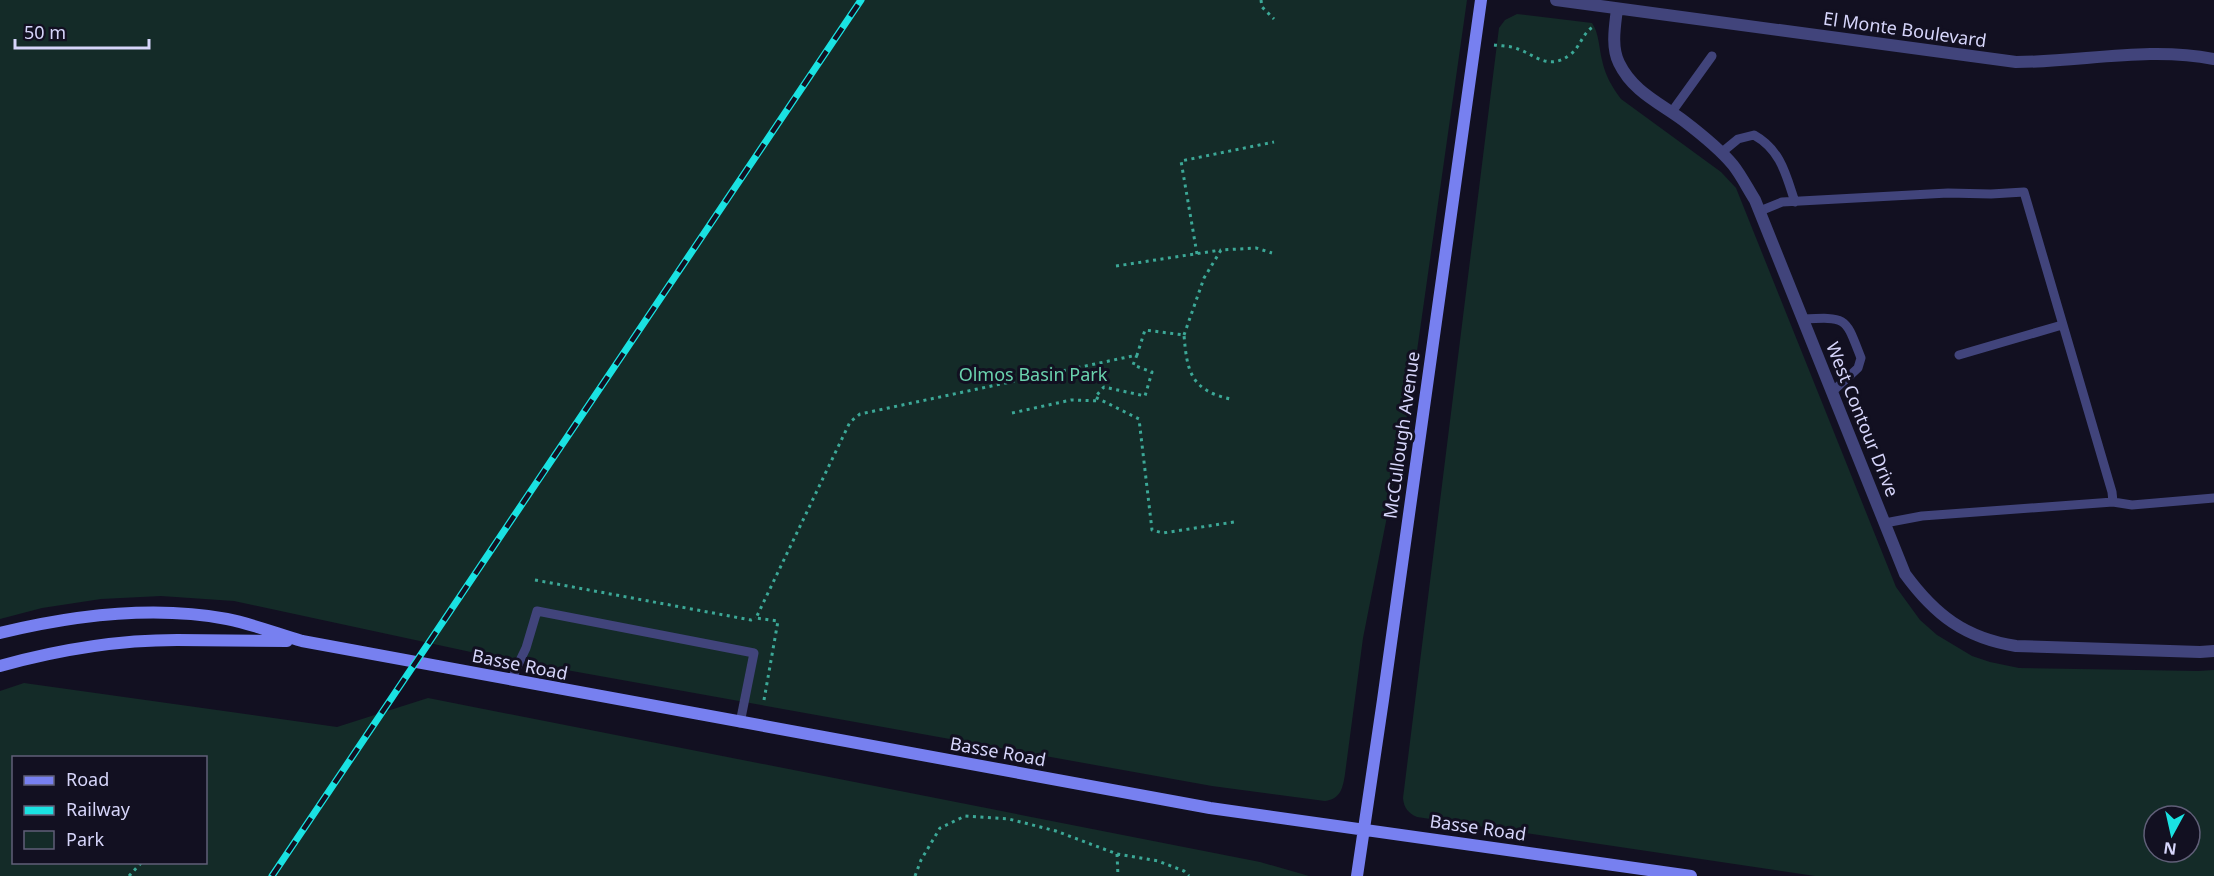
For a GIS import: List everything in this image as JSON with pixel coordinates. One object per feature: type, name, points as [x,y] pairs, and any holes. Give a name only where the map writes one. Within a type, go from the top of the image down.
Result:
[{"type":"main road","name":"McCullough Avenue","points":[[1356,876],[1383,700],[1481,0]]},
{"type":"main road","name":"Basse Road","points":[[0,633],[41,623],[111,614],[165,612],[228,619],[302,641],[1210,808],[1692,876]]},
{"type":"main road","name":"Basse Road","points":[[0,666],[84,647],[176,640],[302,641]]},
{"type":"street","name":"El Monte Boulevard","points":[[1556,0],[2016,62],[2051,62],[2145,54],[2197,55],[2214,59]]},
{"type":"street","name":"West Contour Drive","points":[[1617,9],[1615,50],[1619,64],[1642,93],[1683,120],[1734,166],[1760,211],[1905,574],[1923,598],[1946,619],[1972,634],[2016,646],[2214,651]]},
{"type":"lane","points":[[1671,113],[1712,56]]},
{"type":"lane","points":[[1721,153],[1738,140],[1754,135],[1767,142],[1783,166],[1795,202]]},
{"type":"lane","points":[[1760,211],[1782,202],[1948,193],[2024,192],[2113,502]]},
{"type":"lane","points":[[1803,319],[1829,318],[1840,320],[1849,327],[1861,358],[1858,368],[1832,392]]},
{"type":"lane","points":[[1959,355],[2062,325]]},
{"type":"lane","points":[[1885,524],[1922,516],[2113,502],[2132,505],[2214,498]]},
{"type":"lane","points":[[513,681],[514,671],[526,648],[537,611],[754,653],[740,723]]},
{"type":"path","points":[[1261,0],[1263,7],[1274,19]]},
{"type":"path","points":[[1494,45],[1520,49],[1540,60],[1558,61],[1575,51],[1587,32],[1595,26]]},
{"type":"path","points":[[1197,254],[1181,161],[1274,142]]},
{"type":"path","points":[[1116,266],[1221,250],[1256,248],[1272,253]]},
{"type":"path","points":[[1221,250],[1203,278],[1184,335],[1186,359],[1194,381],[1213,395],[1230,399]]},
{"type":"path","points":[[1184,335],[1145,330],[1133,365],[1152,372],[1144,396],[1104,387],[1095,397],[1139,419],[1152,531],[1163,533],[1234,522]]},
{"type":"path","points":[[756,618],[850,422],[860,414],[1137,355]]},
{"type":"path","points":[[1012,413],[1071,400],[1102,401]]},
{"type":"path","points":[[535,580],[751,620],[756,618],[778,621],[764,700]]},
{"type":"path","points":[[915,876],[940,828],[964,816],[1009,819],[1056,831],[1117,854],[1158,861],[1184,871],[1189,876]]},
{"type":"path","points":[[1117,854],[1118,876]]},
{"type":"path","points":[[129,876],[140,864]]},
{"type":"green space","name":"Olmos Basin Park","points":[[0,0],[1467,0],[1410,400],[1363,638],[1345,774],[1340,792],[1335,798],[1325,801],[1212,786],[494,657],[234,601],[161,596],[101,599],[42,608],[0,619]]},
{"type":"green space","points":[[1517,14],[1592,23],[1605,71],[1621,99],[1721,172],[1736,188],[1896,587],[1920,620],[1937,635],[1972,656],[2019,668],[2214,670],[2214,876],[1815,876],[1417,817],[1407,810],[1403,798],[1499,28],[1505,20]]},
{"type":"green space","points":[[24,683],[337,727],[428,698],[1260,862],[1309,876],[0,876],[0,691]]},
{"type":"railway","points":[[272,876],[861,0]]}]
